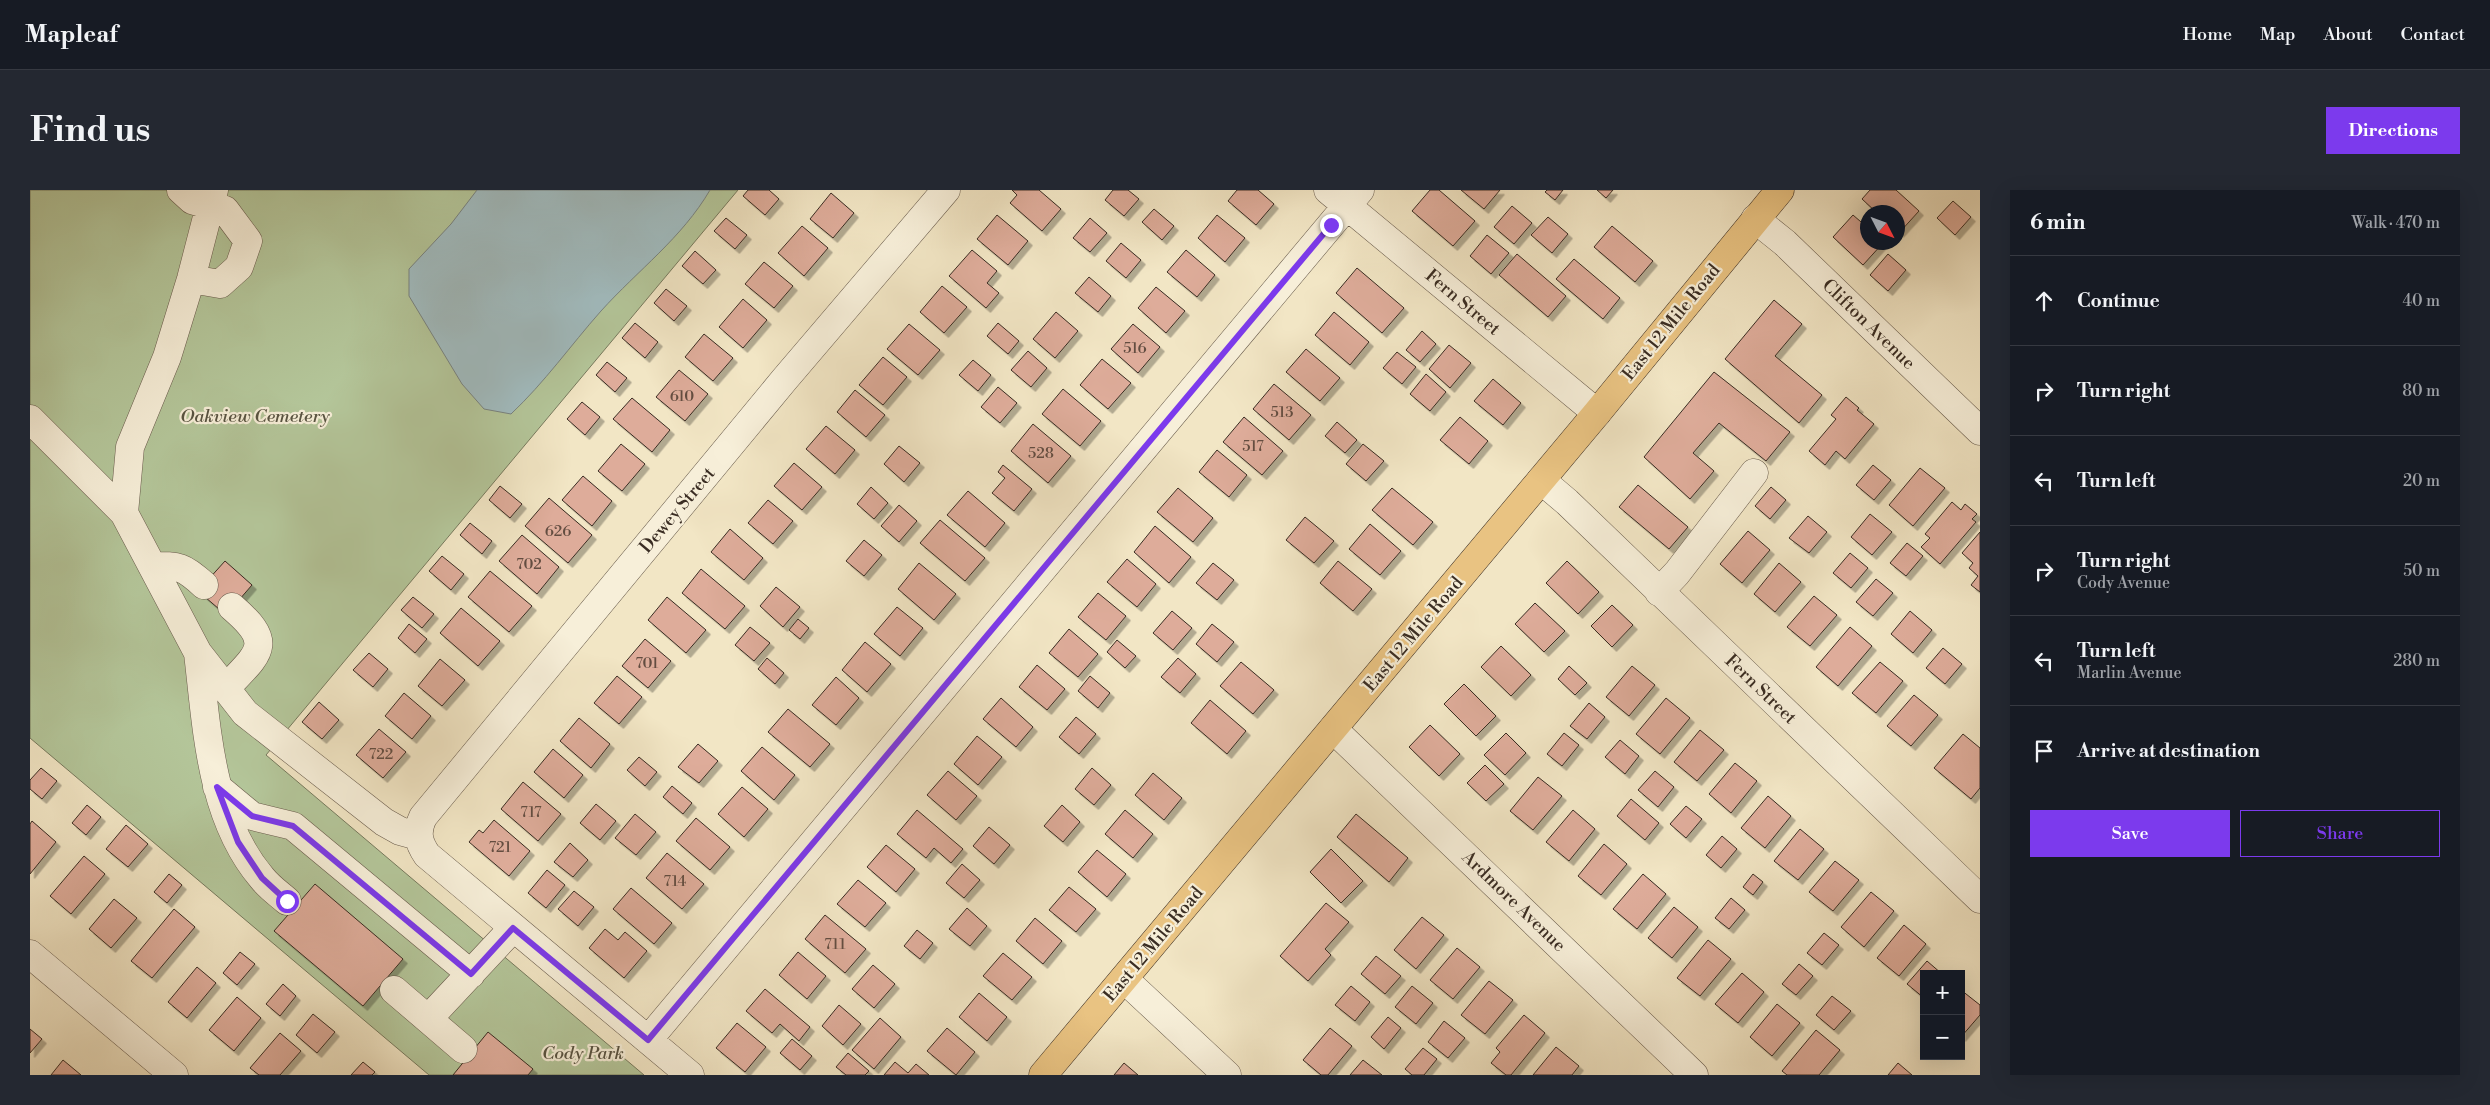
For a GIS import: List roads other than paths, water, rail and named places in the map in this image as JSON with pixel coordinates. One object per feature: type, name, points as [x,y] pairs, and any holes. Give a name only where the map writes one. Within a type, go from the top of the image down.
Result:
[{"type":"main road","name":"East 12 Mile Road","points":[[1043,1075],[1597,413],[1780,190]]},
{"type":"street","points":[[181,190],[192,200],[212,198]]},
{"type":"street","name":"Dewey Street","points":[[418,836],[423,817],[784,380],[946,190]]},
{"type":"street","points":[[648,1040],[1345,195]]},
{"type":"street","name":"Fern Street","points":[[1345,195],[1597,413]]},
{"type":"street","points":[[124,513],[130,447],[167,357],[191,279],[212,198]]},
{"type":"street","points":[[191,279],[220,284],[239,267],[248,241],[212,198]]},
{"type":"street","name":"Clifton Avenue","points":[[1755,219],[1789,247],[1980,430]]},
{"type":"street","points":[[30,419],[124,513],[198,654],[246,713],[384,822],[400,831],[418,836],[427,855],[690,1075]]},
{"type":"street","points":[[1659,592],[1677,573],[1754,472]]},
{"type":"street","name":"Fern Street","points":[[1541,480],[1568,502],[1659,592],[1980,899]]},
{"type":"street","points":[[152,566],[178,566],[191,573],[204,585]]},
{"type":"street","points":[[226,688],[248,666],[259,648],[259,635],[251,623],[232,607]]},
{"type":"street","points":[[198,654],[217,787],[238,842],[262,878],[287,901]]},
{"type":"street","name":"Ardmore Avenue","points":[[1333,729],[1694,1075]]},
{"type":"street","points":[[217,787],[252,816],[293,826],[471,974]]},
{"type":"street","points":[[428,1019],[513,928]]},
{"type":"street","points":[[30,954],[174,1075]]},
{"type":"street","points":[[1124,979],[1227,1075]]},
{"type":"street","points":[[394,990],[463,1049]]},
{"type":"water","points":[[477,190],[710,190],[673,239],[601,311],[546,377],[511,414],[484,409],[462,384],[409,296],[409,269],[451,224]]},
{"type":"park label","name":"Oakview Cemetery","points":[[255,416]]},
{"type":"park label","name":"Cody Park","points":[[583,1053]]}]
